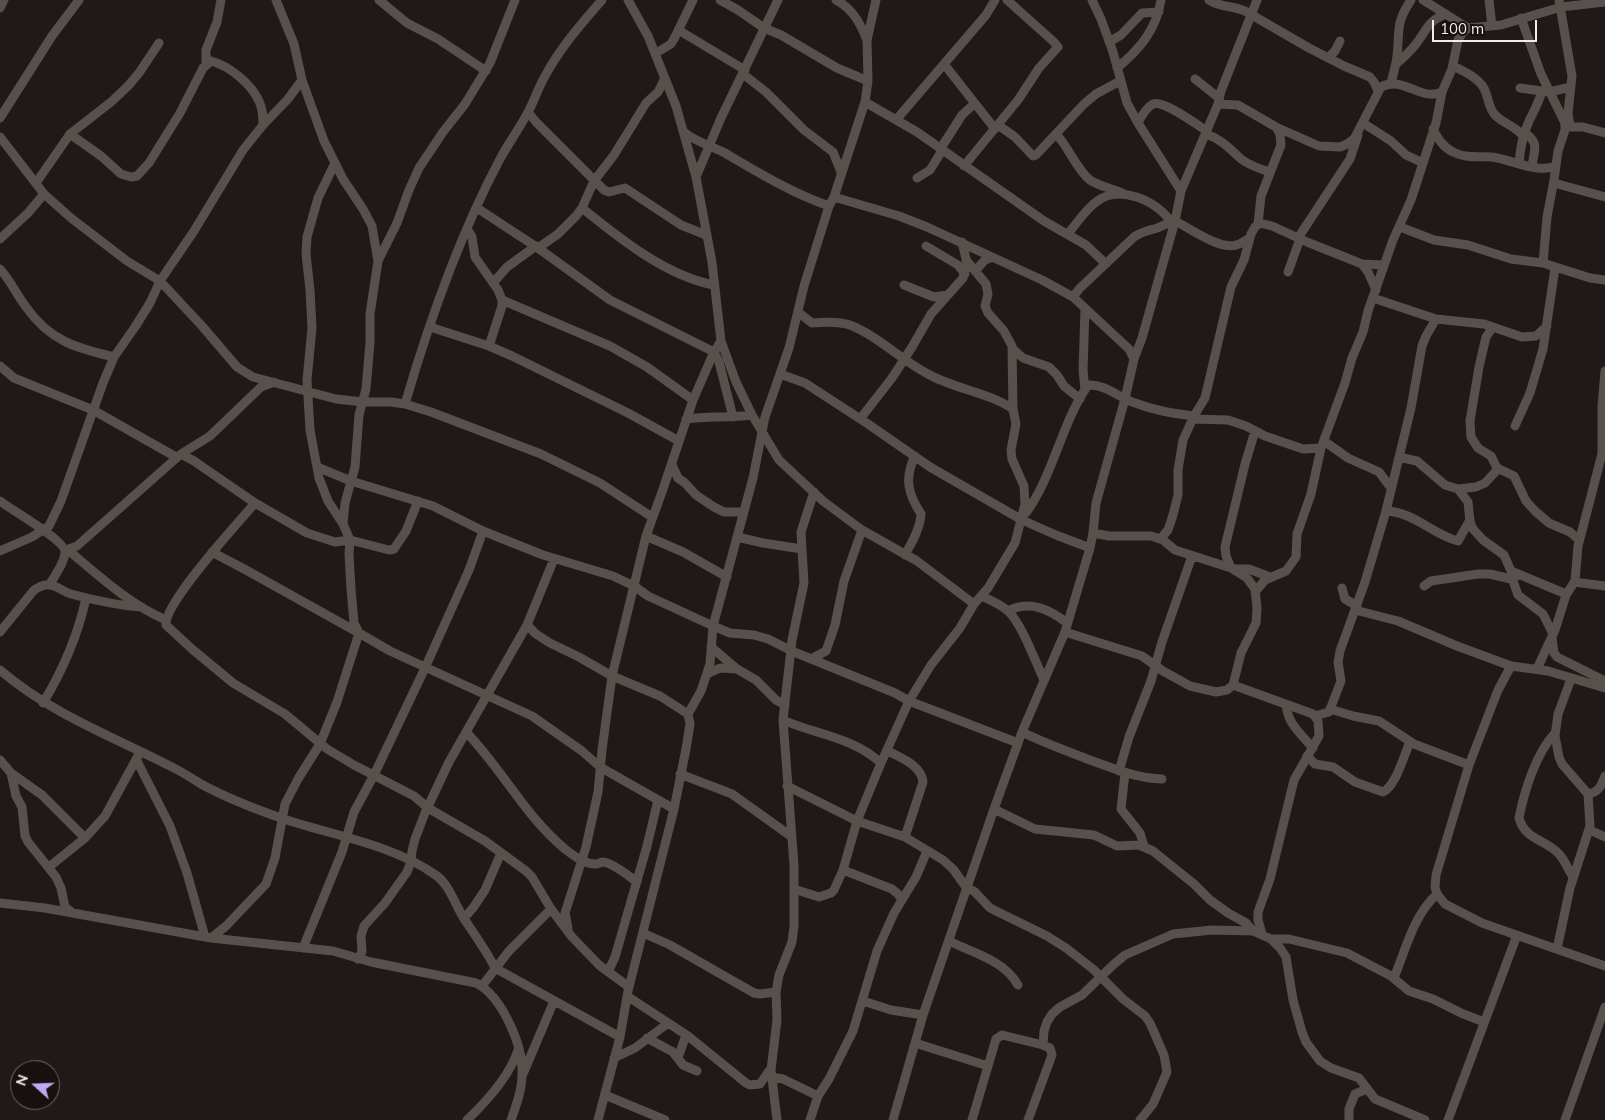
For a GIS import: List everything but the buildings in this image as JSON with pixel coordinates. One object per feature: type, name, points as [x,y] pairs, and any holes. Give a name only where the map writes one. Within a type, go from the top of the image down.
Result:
[{"type":"street","points":[[0,8],[4,0]]},
{"type":"street","points":[[0,118],[52,36],[79,0]]},
{"type":"street","points":[[221,0],[216,22],[206,50],[206,61],[211,61],[234,73],[254,92],[260,102],[263,125]]},
{"type":"street","points":[[379,0],[407,23],[438,39],[486,71]]},
{"type":"street","points":[[343,524],[345,503],[355,467],[359,415],[363,402],[369,356],[370,314],[378,261],[397,223],[419,168],[486,71],[515,0]]},
{"type":"street","points":[[406,404],[430,327],[466,229],[499,160],[528,112],[552,63],[602,0]]},
{"type":"street","points":[[628,0],[656,54],[683,131],[696,177],[712,262],[721,341],[736,382],[752,416],[779,460],[837,512],[862,530],[917,561],[974,604]]},
{"type":"street","points":[[656,54],[670,44],[680,30],[694,0]]},
{"type":"street","points":[[720,0],[764,28],[837,68],[868,81]]},
{"type":"street","points":[[696,177],[709,145],[778,0]]},
{"type":"street","points":[[836,0],[847,2],[867,40]]},
{"type":"street","points":[[598,1120],[620,1037],[628,992],[674,809],[690,724],[688,714],[701,691],[710,664],[713,626],[753,478],[765,417],[789,348],[829,206],[834,197],[865,102],[868,81],[867,40],[876,0]]},
{"type":"street","points":[[896,120],[986,15],[994,0]]},
{"type":"street","points":[[964,166],[997,127],[1039,68],[1058,46],[1007,0]]},
{"type":"street","points":[[1092,0],[1109,42],[1128,104],[1181,191]]},
{"type":"street","points":[[1117,68],[1148,37],[1156,22],[1161,0]]},
{"type":"street","points":[[1209,0],[1217,4],[1238,8],[1328,58],[1370,77],[1378,91]]},
{"type":"street","points":[[892,1120],[923,1014],[966,887],[1022,732],[1066,628],[1090,548],[1096,503],[1181,191],[1207,132],[1257,0]]},
{"type":"street","points":[[1391,83],[1396,64],[1398,25],[1404,9],[1411,0]]},
{"type":"street","points":[[1423,0],[1468,28]]},
{"type":"street","points":[[1489,0],[1492,26]]},
{"type":"street","points":[[274,1],[294,44],[302,80],[324,141],[343,179],[372,226],[378,261]]},
{"type":"street","points":[[1255,592],[1261,583],[1270,577],[1285,572],[1296,557],[1297,534],[1311,494],[1323,445],[1352,358],[1363,332],[1384,264],[1395,234],[1400,227],[1411,200],[1433,129],[1442,92],[1452,66],[1458,40],[1468,28],[1492,26],[1560,4],[1605,2]]},
{"type":"street","points":[[1543,263],[1547,217],[1559,145],[1567,127],[1572,76],[1560,4]]},
{"type":"street","points":[[1109,42],[1121,35],[1142,13],[1159,12]]},
{"type":"street","points":[[1396,64],[1414,46],[1430,22],[1446,14]]},
{"type":"street","points":[[1521,18],[1546,92],[1567,127]]},
{"type":"street","points":[[680,30],[744,72],[804,130],[833,152],[841,172]]},
{"type":"street","points":[[1328,58],[1335,51],[1340,41]]},
{"type":"street","points":[[36,183],[70,134],[128,86],[159,43]]},
{"type":"street","points":[[70,134],[122,174],[131,177],[137,176],[149,163],[180,113],[203,68],[211,61]]},
{"type":"street","points":[[944,64],[974,104],[997,127],[1015,137],[1035,156],[1084,104],[1096,94],[1120,80]]},
{"type":"street","points":[[1452,66],[1476,79],[1486,91],[1491,110],[1497,117],[1524,135],[1531,137],[1534,143],[1532,166]]},
{"type":"street","points":[[493,283],[506,267],[558,234],[582,208],[594,181],[614,155],[646,103],[658,92],[665,78]]},
{"type":"street","points":[[1195,79],[1219,101],[1238,105],[1276,127],[1319,146],[1340,147],[1354,139],[1362,127]]},
{"type":"street","points":[[0,551],[43,531],[49,526],[61,501],[114,357],[135,328],[150,303],[160,281],[194,231],[243,150],[263,125],[288,100],[302,80]]},
{"type":"street","points":[[1288,272],[1299,238],[1350,159],[1362,127],[1381,87],[1396,83],[1431,95],[1442,92]]},
{"type":"street","points":[[1520,88],[1546,92],[1571,87]]},
{"type":"street","points":[[1518,164],[1529,121],[1546,92]]},
{"type":"street","points":[[865,102],[942,149],[1044,221],[1091,248],[1106,264]]},
{"type":"street","points":[[917,178],[930,170],[962,115],[974,104]]},
{"type":"street","points":[[1138,123],[1150,106],[1154,104],[1171,108],[1223,142],[1243,160],[1270,172]]},
{"type":"street","points":[[528,112],[594,181],[609,192],[621,188],[631,191],[681,225],[706,235]]},
{"type":"street","points":[[1160,540],[1168,530],[1178,495],[1178,470],[1183,440],[1193,417],[1205,398],[1231,287],[1244,260],[1250,238],[1258,224],[1261,196],[1282,143],[1276,127]]},
{"type":"street","points":[[1362,127],[1391,141],[1406,155],[1423,163]]},
{"type":"street","points":[[1567,127],[1605,133]]},
{"type":"street","points":[[1433,129],[1443,145],[1453,152],[1467,157],[1492,157],[1546,169],[1556,166]]},
{"type":"street","points":[[683,131],[691,138],[709,145],[797,194],[829,206]]},
{"type":"street","points":[[1057,134],[1083,174],[1090,180],[1153,204],[1166,213],[1173,221],[1221,245],[1236,245],[1250,238]]},
{"type":"street","points":[[0,138],[44,194],[127,261],[160,281],[242,372],[253,377],[336,399],[406,404],[431,412],[541,454],[600,483],[652,516]]},
{"type":"street","points":[[1426,152],[1432,146],[1443,145]]},
{"type":"street","points":[[208,938],[226,926],[266,884],[275,858],[285,804],[320,744],[337,702],[359,633],[354,623],[349,554],[350,540],[343,524],[328,501],[317,468],[310,430],[307,380],[312,328],[306,254],[307,237],[318,198],[335,162]]},
{"type":"street","points":[[1546,169],[1554,181],[1605,197]]},
{"type":"street","points":[[0,239],[28,213],[44,194]]},
{"type":"street","points":[[1068,234],[1096,202],[1110,196],[1124,194]]},
{"type":"street","points":[[834,197],[899,216],[962,242],[1042,280],[1073,297],[1129,350],[1134,359]]},
{"type":"street","points":[[477,208],[537,247],[610,300],[714,352],[719,362],[733,417]]},
{"type":"street","points":[[582,208],[606,228],[642,252],[689,277],[714,284]]},
{"type":"street","points":[[1073,297],[1080,288],[1139,233],[1173,221]]},
{"type":"street","points":[[1258,224],[1272,226],[1362,264],[1384,264]]},
{"type":"street","points":[[1400,227],[1434,240],[1468,245],[1511,259],[1543,263],[1590,278],[1605,280]]},
{"type":"street","points":[[466,229],[472,238],[475,257],[502,300],[502,306],[489,346]]},
{"type":"street","points":[[860,419],[892,378],[931,314],[964,274],[966,260],[962,242]]},
{"type":"street","points":[[926,246],[962,268],[964,274]]},
{"type":"street","points":[[975,270],[982,262],[992,257]]},
{"type":"street","points":[[966,260],[986,284],[988,294],[985,306],[988,313],[1004,331],[1013,349],[1022,358],[1049,367],[1064,386],[1080,399]]},
{"type":"street","points":[[1362,264],[1368,272],[1374,294]]},
{"type":"street","points":[[1515,426],[1534,383],[1545,341],[1555,268]]},
{"type":"street","points":[[0,269],[25,306],[44,329],[71,346],[114,357]]},
{"type":"street","points":[[904,285],[934,297],[949,294]]},
{"type":"street","points":[[1374,294],[1436,319],[1477,323],[1517,336],[1528,337],[1539,334],[1547,326]]},
{"type":"street","points":[[502,300],[610,346],[647,367],[693,400]]},
{"type":"street","points":[[1085,310],[1083,370],[1085,390]]},
{"type":"street","points":[[798,312],[812,324],[834,322],[849,324],[941,381],[996,401],[1012,410]]},
{"type":"street","points":[[1315,716],[1330,709],[1340,681],[1339,657],[1386,512],[1411,408],[1422,346],[1436,319]]},
{"type":"street","points":[[430,327],[489,346],[512,356],[628,413],[679,441]]},
{"type":"street","points":[[1493,327],[1486,337],[1483,350],[1470,428],[1471,437],[1475,446],[1491,456],[1498,469],[1514,476],[1526,501],[1549,523],[1570,532],[1579,540]]},
{"type":"street","points":[[572,937],[566,924],[565,913],[569,895],[582,861],[598,792],[612,676],[646,536],[693,400],[714,352],[721,341]]},
{"type":"street","points":[[794,889],[819,897],[831,893],[837,886],[858,821],[881,763],[910,701],[931,665],[960,628],[974,604],[988,588],[1012,549],[1018,535],[1025,504],[1025,495],[1024,486],[1012,459],[1016,424],[1012,410],[1013,349]]},
{"type":"street","points":[[0,366],[14,378],[93,410],[194,461],[284,521],[324,540],[335,542],[350,540],[389,550],[394,549],[406,531],[418,501]]},
{"type":"street","points":[[1537,669],[1552,635],[1566,594],[1574,582],[1579,540],[1600,461],[1605,371]]},
{"type":"street","points":[[780,374],[805,383],[937,471],[1022,520],[1090,548]]},
{"type":"street","points":[[50,584],[67,550],[77,546],[179,455],[210,436],[233,416],[261,387],[275,382]]},
{"type":"street","points":[[1022,520],[1052,465],[1068,424],[1089,385],[1102,386],[1125,399],[1164,411],[1193,417],[1228,420],[1246,426],[1277,441],[1303,449],[1323,445],[1379,472],[1391,488]]},
{"type":"street","points":[[686,419],[752,416]]},
{"type":"street","points":[[1008,610],[1016,606],[1037,606],[1051,612],[1066,628],[1142,656],[1185,683],[1209,692],[1222,692],[1233,685],[1241,653],[1256,622],[1257,608],[1252,583],[1248,578],[1232,568],[1226,556],[1225,547],[1255,431]]},
{"type":"street","points":[[905,555],[918,529],[921,518],[921,514],[908,488],[907,481],[915,456]]},
{"type":"street","points":[[1398,460],[1403,458],[1418,462],[1445,485],[1458,489],[1476,487],[1485,483],[1498,469]]},
{"type":"street","points":[[672,465],[678,478],[696,495],[714,507],[724,512],[743,512]]},
{"type":"street","points":[[317,468],[351,481],[433,506],[483,531],[554,559],[600,571],[634,586],[642,593],[730,633],[761,636],[791,651],[895,693],[910,701],[1018,743]]},
{"type":"street","points":[[1458,489],[1468,502],[1473,529],[1500,551],[1508,561],[1511,571],[1515,576],[1518,595],[1543,614],[1552,635],[1554,653],[1557,657],[1605,681]]},
{"type":"street","points":[[777,1120],[772,1073],[777,1020],[776,992],[779,974],[790,946],[794,926],[792,837],[783,720],[791,651],[804,584],[801,532],[814,492]]},
{"type":"street","points":[[0,501],[54,538],[95,573],[142,607],[166,620]]},
{"type":"street","points":[[255,503],[212,552],[177,600],[166,620],[166,625],[173,633],[240,687],[285,714],[320,744],[339,757],[414,796],[428,808],[485,841],[532,877],[550,909],[572,937],[599,965],[628,992],[746,1083],[750,1085],[760,1084],[769,1071],[818,1096]]},
{"type":"street","points":[[1386,512],[1410,516],[1458,541],[1470,520]]},
{"type":"street","points":[[811,658],[826,651],[835,625],[846,572],[862,530]]},
{"type":"street","points":[[303,948],[342,852],[357,806],[425,668],[469,570],[483,531]]},
{"type":"street","points":[[1093,533],[1121,536],[1144,535],[1164,540],[1172,549],[1192,556],[1232,568],[1249,569],[1270,577]]},
{"type":"street","points":[[646,536],[682,552],[727,577]]},
{"type":"street","points":[[737,537],[763,544],[802,549]]},
{"type":"street","points":[[212,552],[390,651],[520,710],[544,723],[600,767],[674,809]]},
{"type":"street","points":[[1144,846],[1140,833],[1121,809],[1122,772],[1129,737],[1156,666],[1162,642],[1192,556]]},
{"type":"street","points":[[358,959],[362,952],[361,936],[364,926],[385,903],[411,862],[414,839],[449,762],[527,625],[554,559]]},
{"type":"street","points":[[1424,586],[1436,580],[1490,574],[1502,578],[1515,576],[1566,594]]},
{"type":"street","points":[[1574,582],[1605,586]]},
{"type":"street","points":[[0,632],[34,590],[50,584],[69,593],[86,598],[142,607]]},
{"type":"street","points":[[1342,588],[1346,601],[1356,608],[1398,621],[1511,666],[1537,669],[1605,688]]},
{"type":"street","points":[[980,596],[992,600],[1008,610],[1018,624],[1044,680]]},
{"type":"street","points":[[43,703],[76,637],[86,598]]},
{"type":"street","points":[[527,625],[542,638],[612,676],[660,696],[688,714]]},
{"type":"street","points":[[711,647],[737,669],[756,680],[776,700],[785,705]]},
{"type":"street","points":[[1511,666],[1498,690],[1469,765],[1436,875],[1435,887],[1437,894],[1441,902],[1482,922],[1605,966]]},
{"type":"street","points":[[707,674],[720,668],[737,669]]},
{"type":"street","points":[[0,670],[43,703],[138,756],[169,765],[202,784],[253,807],[282,818],[346,836],[380,848],[438,876],[446,886],[495,968],[620,1037]]},
{"type":"street","points":[[1557,950],[1560,928],[1573,877],[1590,830],[1588,794],[1560,760],[1555,733],[1558,714],[1571,679]]},
{"type":"street","points":[[1233,685],[1315,716],[1318,721],[1318,739],[1294,780],[1270,879],[1258,912],[1258,932]]},
{"type":"street","points":[[1286,705],[1288,718],[1313,748]]},
{"type":"street","points":[[1330,709],[1380,721],[1410,742],[1469,765]]},
{"type":"street","points":[[783,720],[806,730],[856,745],[873,755],[881,763]]},
{"type":"street","points":[[466,732],[483,750],[536,821],[565,849],[582,861],[595,864],[604,862],[627,874],[636,882]]},
{"type":"street","points":[[1022,732],[1122,772],[1142,778],[1162,779]]},
{"type":"street","points":[[1555,733],[1548,740],[1540,755],[1519,818],[1525,832],[1560,854],[1573,877]]},
{"type":"street","points":[[1307,756],[1315,764],[1333,767],[1355,782],[1383,792],[1392,783],[1410,742]]},
{"type":"street","points":[[888,751],[918,769],[924,782],[904,837]]},
{"type":"street","points":[[49,867],[85,838],[111,807],[138,756]]},
{"type":"street","points":[[138,756],[170,826],[208,938]]},
{"type":"street","points":[[0,760],[11,773],[42,795],[85,838]]},
{"type":"street","points":[[11,773],[16,796],[22,808],[25,836],[59,883],[65,908],[75,914]]},
{"type":"street","points":[[680,774],[732,794],[792,837]]},
{"type":"street","points":[[1588,794],[1599,789],[1605,776]]},
{"type":"street","points":[[787,786],[858,821],[904,837],[943,860],[953,869],[966,887],[993,910],[1047,936],[1066,948],[1093,969],[1123,1000],[1146,1017],[1164,1055],[1167,1069],[1163,1084],[1152,1107],[1140,1120]]},
{"type":"street","points":[[608,972],[615,957],[647,846],[658,800]]},
{"type":"street","points":[[994,809],[1028,827],[1042,831],[1094,836],[1121,846],[1134,844],[1144,846],[1153,851],[1210,900],[1271,939],[1280,948],[1286,957],[1294,1005],[1302,1032],[1306,1042],[1322,1062],[1331,1068],[1359,1078],[1375,1099],[1422,1120]]},
{"type":"street","points":[[1590,830],[1605,836]]},
{"type":"street","points":[[810,1120],[818,1096],[853,1031],[873,962],[894,913],[916,877],[927,850]]},
{"type":"street","points":[[464,918],[485,890],[501,853]]},
{"type":"street","points":[[843,870],[892,889],[902,900]]},
{"type":"street","points":[[1394,978],[1417,919],[1426,904],[1437,894]]},
{"type":"street","points":[[0,903],[45,908],[208,938],[332,952],[431,975],[476,983],[490,993],[503,1012],[513,1032],[522,1060],[520,1092],[511,1120]]},
{"type":"street","points":[[482,986],[509,951],[550,909]]},
{"type":"street","points":[[1043,1044],[1044,1031],[1052,1014],[1060,1007],[1082,995],[1100,977],[1126,956],[1173,934],[1212,930],[1258,932]]},
{"type":"street","points":[[643,933],[670,944],[754,993],[776,992]]},
{"type":"street","points":[[1448,1120],[1517,935]]},
{"type":"street","points":[[1271,939],[1289,939],[1341,951],[1364,961],[1394,978],[1409,991],[1433,998],[1461,1013],[1484,1022]]},
{"type":"street","points":[[949,941],[997,963],[1009,972],[1018,985]]},
{"type":"street","points":[[522,1076],[554,1001]]},
{"type":"street","points":[[862,1001],[891,1010],[923,1014]]},
{"type":"street","points":[[1565,1120],[1605,1007]]},
{"type":"street","points":[[614,1058],[635,1048],[668,1024]]},
{"type":"street","points":[[678,1058],[686,1035]]},
{"type":"street","points":[[972,1120],[994,1040],[1000,1036],[1043,1044],[1050,1048],[1052,1054],[1028,1120]]},
{"type":"street","points":[[647,1038],[673,1052],[683,1065],[697,1071]]},
{"type":"street","points":[[915,1043],[988,1066]]},
{"type":"street","points":[[467,1120],[502,1079],[514,1062],[518,1050]]},
{"type":"street","points":[[1348,1120],[1349,1109],[1355,1094],[1359,1090],[1366,1089]]},
{"type":"street","points":[[605,1095],[649,1117],[665,1120]]}]
